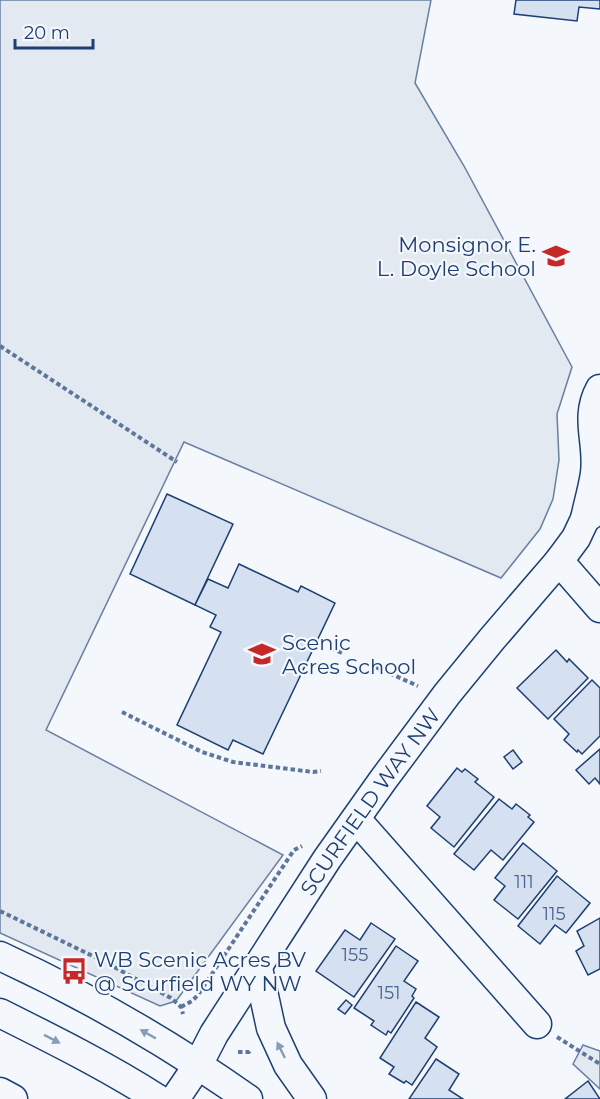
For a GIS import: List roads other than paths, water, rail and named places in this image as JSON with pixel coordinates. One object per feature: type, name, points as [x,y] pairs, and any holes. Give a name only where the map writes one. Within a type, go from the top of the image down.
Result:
[{"type":"street","name":"SCURFIELD WAY NW","points":[[175,1099],[198,1065],[214,1034],[327,859],[383,780],[447,694],[559,561],[592,513],[596,452],[592,410],[600,389]]},
{"type":"street","points":[[559,561],[600,608]]},
{"type":"street","points":[[356,819],[537,1024]]},
{"type":"street","points":[[0,956],[94,1003],[165,1044],[248,1099]]},
{"type":"street","points":[[258,968],[271,1028],[288,1065],[312,1099]]},
{"type":"street","points":[[0,1013],[96,1062],[158,1099]]},
{"type":"street","points":[[0,1092],[13,1099]]},
{"type":"place","name":"Monsignor E. L. Doyle School","points":[[556,256]]},
{"type":"place","name":"Scenic Acres School","points":[[262,654]]},
{"type":"place","name":"WB Scenic Acres BV @ Scurfield WY NW","points":[[74,971]]}]
